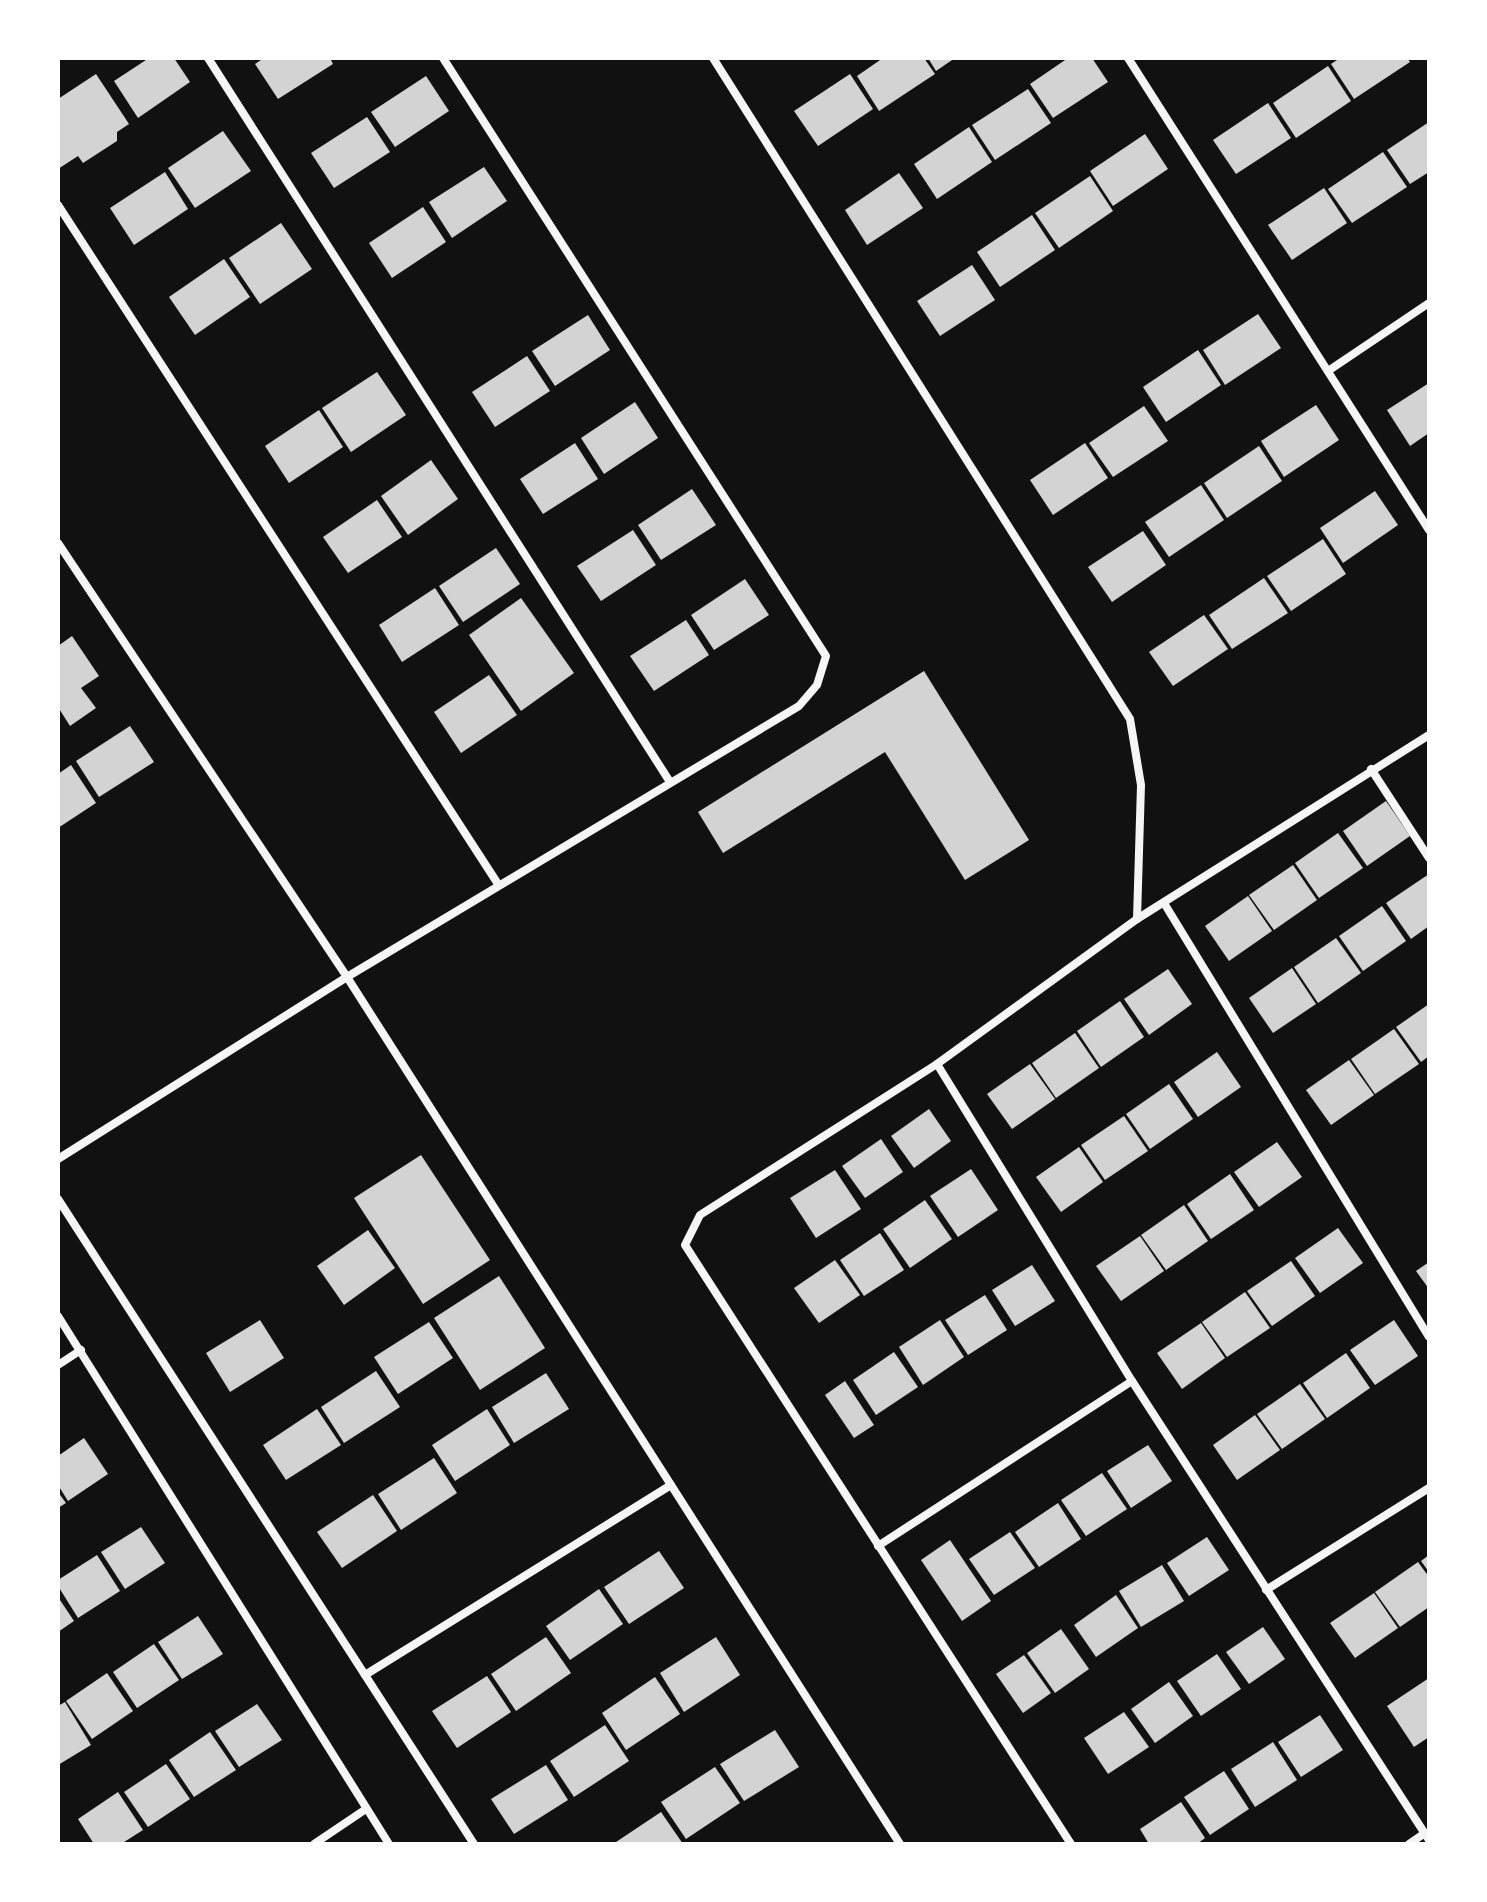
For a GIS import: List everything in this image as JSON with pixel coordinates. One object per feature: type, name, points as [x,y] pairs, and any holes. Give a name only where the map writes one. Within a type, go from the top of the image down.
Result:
[{"type":"street","points":[[208,58],[670,782]]},
{"type":"street","points":[[58,1159],[498,884],[799,706],[817,685],[826,656],[443,58]]},
{"type":"street","points":[[713,58],[1130,719],[1141,785],[1137,919]]},
{"type":"street","points":[[1128,58],[1429,530]]},
{"type":"street","points":[[58,205],[498,884]]},
{"type":"street","points":[[1328,371],[1429,303]]},
{"type":"street","points":[[58,543],[347,977],[900,1844]]},
{"type":"street","points":[[1071,1844],[685,1245],[700,1215],[937,1064],[1137,919],[1429,735]]},
{"type":"street","points":[[1371,769],[1429,858]]},
{"type":"street","points":[[1164,903],[1429,1337]]},
{"type":"street","points":[[937,1064],[1132,1381],[1427,1836],[1409,1844]]},
{"type":"street","points":[[58,1199],[474,1844]]},
{"type":"street","points":[[58,1316],[389,1844]]},
{"type":"street","points":[[58,1365],[81,1350]]},
{"type":"street","points":[[878,1546],[1132,1381]]},
{"type":"street","points":[[365,1675],[671,1485]]},
{"type":"street","points":[[1266,1590],[1429,1488]]},
{"type":"street","points":[[314,1844],[366,1809]]},
{"type":"building","points":[[149,58],[174,58],[190,82],[138,118],[114,81]]},
{"type":"building","points":[[264,58],[330,58],[333,64],[278,99],[255,64]]},
{"type":"building","points":[[883,58],[924,58],[935,74],[879,111],[857,76]]},
{"type":"building","points":[[928,58],[955,58],[936,71]]},
{"type":"building","points":[[1068,58],[1092,58],[1108,82],[1053,118],[1030,84]]},
{"type":"building","points":[[1340,58],[1407,58],[1410,62],[1354,99],[1331,64]]},
{"type":"building","points":[[1328,66],[1351,101],[1296,138],[1273,103]]},
{"type":"building","points":[[96,74],[129,124],[117,132],[117,141],[83,163],[78,156],[58,169],[58,99]]},
{"type":"building","points":[[850,74],[873,109],[818,146],[794,111]]},
{"type":"building","points":[[426,76],[449,111],[395,147],[371,112]]},
{"type":"building","points":[[1028,89],[1051,123],[995,160],[972,125]]},
{"type":"building","points":[[1268,103],[1291,138],[1236,174],[1213,140]]},
{"type":"building","points":[[367,117],[390,152],[334,188],[311,153]]},
{"type":"building","points":[[1429,122],[1429,172],[1410,184],[1387,150]]},
{"type":"building","points":[[969,127],[992,162],[937,199],[914,164]]},
{"type":"building","points":[[223,131],[251,171],[195,208],[168,168]]},
{"type":"building","points":[[1145,134],[1168,169],[1113,206],[1090,171]]},
{"type":"building","points":[[1383,152],[1407,187],[1352,223],[1328,189]]},
{"type":"building","points":[[484,167],[507,201],[452,238],[429,202]]},
{"type":"building","points":[[165,172],[188,209],[134,245],[110,208]]},
{"type":"building","points":[[899,173],[923,208],[867,245],[845,210]]},
{"type":"building","points":[[1090,176],[1113,211],[1059,248],[1035,213]]},
{"type":"building","points":[[1324,188],[1347,223],[1292,260],[1268,225]]},
{"type":"building","points":[[423,207],[446,242],[392,278],[369,243]]},
{"type":"building","points":[[1032,215],[1055,250],[1000,287],[977,252]]},
{"type":"building","points":[[281,223],[312,269],[260,304],[229,258]]},
{"type":"building","points":[[224,259],[250,297],[195,335],[169,297]]},
{"type":"building","points":[[972,265],[995,300],[940,336],[917,301]]},
{"type":"building","points":[[1258,314],[1281,348],[1225,385],[1203,350]]},
{"type":"building","points":[[588,315],[610,350],[555,386],[532,351]]},
{"type":"building","points":[[1198,350],[1221,385],[1166,422],[1143,387]]},
{"type":"building","points":[[527,356],[550,391],[495,427],[472,392]]},
{"type":"building","points":[[377,372],[406,415],[351,452],[322,408]]},
{"type":"building","points":[[1429,383],[1429,433],[1410,446],[1387,410]]},
{"type":"building","points":[[635,402],[658,438],[604,474],[581,438]]},
{"type":"building","points":[[1316,405],[1339,440],[1284,477],[1261,441]]},
{"type":"building","points":[[1144,406],[1168,441],[1113,477],[1089,443]]},
{"type":"building","points":[[319,410],[343,447],[289,483],[265,446]]},
{"type":"building","points":[[575,443],[598,479],[543,514],[520,479]]},
{"type":"building","points":[[1085,443],[1108,478],[1053,515],[1030,480]]},
{"type":"building","points":[[1259,446],[1282,481],[1227,518],[1204,483]]},
{"type":"building","points":[[431,460],[458,499],[408,535],[381,496]]},
{"type":"building","points":[[1201,485],[1224,520],[1169,557],[1145,522]]},
{"type":"building","points":[[692,489],[716,525],[661,560],[638,525]]},
{"type":"building","points":[[1375,491],[1398,525],[1343,563],[1320,528]]},
{"type":"building","points":[[377,500],[402,537],[348,573],[323,537]]},
{"type":"building","points":[[633,530],[656,565],[601,601],[577,566]]},
{"type":"building","points":[[1143,531],[1166,565],[1112,602],[1088,567]]},
{"type":"building","points":[[1323,539],[1346,574],[1291,611],[1267,576]]},
{"type":"building","points":[[496,548],[520,584],[463,622],[439,586]]},
{"type":"building","points":[[1264,578],[1288,613],[1232,649],[1209,615]]},
{"type":"building","points":[[745,579],[769,615],[714,650],[691,615]]},
{"type":"building","points":[[435,588],[459,625],[402,662],[379,625]]},
{"type":"building","points":[[521,598],[574,673],[521,711],[469,635]]},
{"type":"building","points":[[1204,615],[1228,649],[1173,686],[1149,652]]},
{"type":"building","points":[[686,620],[709,655],[654,691],[630,656]]},
{"type":"building","points":[[72,636],[99,676],[81,688],[96,708],[70,726],[58,707],[58,646]]},
{"type":"building","points":[[924,671],[1029,840],[965,880],[885,752],[723,853],[698,812]]},
{"type":"building","points":[[489,675],[517,715],[461,753],[434,712]]},
{"type":"building","points":[[130,726],[154,762],[99,797],[76,761]]},
{"type":"building","points":[[71,765],[96,803],[58,828],[58,774]]},
{"type":"building","points":[[1386,801],[1410,836],[1367,866],[1343,831]]},
{"type":"building","points":[[1338,833],[1363,868],[1319,898],[1295,863]]},
{"type":"building","points":[[1293,865],[1317,900],[1274,930],[1249,895]]},
{"type":"building","points":[[1429,874],[1429,926],[1411,939],[1386,903]]},
{"type":"building","points":[[1248,896],[1272,931],[1229,961],[1205,926]]},
{"type":"building","points":[[1382,906],[1406,941],[1363,971],[1339,936]]},
{"type":"building","points":[[1336,938],[1361,973],[1318,1003],[1294,967]]},
{"type":"building","points":[[1292,968],[1316,1004],[1273,1033],[1249,998]]},
{"type":"building","points":[[1168,969],[1192,1004],[1149,1035],[1124,999]]},
{"type":"building","points":[[1120,1001],[1144,1037],[1101,1067],[1077,1031]]},
{"type":"building","points":[[1429,1004],[1429,1056],[1421,1062],[1396,1027]]},
{"type":"building","points":[[1394,1029],[1419,1064],[1375,1094],[1351,1059]]},
{"type":"building","points":[[1075,1033],[1099,1068],[1056,1098],[1032,1063]]},
{"type":"building","points":[[1217,1052],[1241,1087],[1198,1117],[1174,1082]]},
{"type":"building","points":[[1349,1060],[1374,1095],[1331,1125],[1306,1090]]},
{"type":"building","points":[[1030,1064],[1055,1099],[1012,1129],[987,1094]]},
{"type":"building","points":[[1169,1084],[1193,1119],[1150,1149],[1126,1114]]},
{"type":"building","points":[[929,1109],[951,1141],[914,1168],[891,1136]]},
{"type":"building","points":[[1124,1116],[1148,1151],[1105,1180],[1081,1145]]},
{"type":"building","points":[[881,1139],[903,1172],[865,1198],[842,1166]]},
{"type":"building","points":[[1277,1142],[1302,1177],[1259,1207],[1234,1172]]},
{"type":"building","points":[[1079,1147],[1103,1182],[1061,1212],[1036,1177]]},
{"type":"building","points":[[421,1155],[490,1260],[423,1304],[354,1198]]},
{"type":"building","points":[[971,1169],[998,1210],[958,1237],[930,1196]]},
{"type":"building","points":[[835,1170],[861,1209],[816,1238],[790,1198]]},
{"type":"building","points":[[1230,1174],[1254,1210],[1211,1239],[1187,1204]]},
{"type":"building","points":[[925,1200],[952,1239],[910,1268],[883,1229]]},
{"type":"building","points":[[1184,1205],[1208,1241],[1166,1270],[1141,1235]]},
{"type":"building","points":[[1338,1228],[1363,1263],[1320,1293],[1295,1258]]},
{"type":"building","points":[[368,1230],[395,1268],[344,1305],[317,1266]]},
{"type":"building","points":[[880,1233],[904,1270],[864,1296],[840,1260]]},
{"type":"building","points":[[1140,1236],[1164,1271],[1121,1301],[1096,1266]]},
{"type":"building","points":[[835,1260],[860,1295],[819,1323],[794,1288]]},
{"type":"building","points":[[1291,1261],[1315,1296],[1272,1326],[1247,1291]]},
{"type":"building","points":[[1429,1262],[1429,1289],[1416,1271]]},
{"type":"building","points":[[1032,1265],[1055,1301],[1015,1326],[992,1290]]},
{"type":"building","points":[[499,1276],[545,1348],[480,1390],[434,1318]]},
{"type":"building","points":[[1245,1292],[1270,1328],[1227,1357],[1202,1322]]},
{"type":"building","points":[[985,1295],[1007,1330],[968,1355],[945,1320]]},
{"type":"building","points":[[260,1320],[284,1358],[230,1392],[206,1353]]},
{"type":"building","points":[[940,1320],[964,1357],[923,1385],[899,1347]]},
{"type":"building","points":[[1394,1320],[1418,1356],[1375,1385],[1350,1350]]},
{"type":"building","points":[[429,1322],[453,1358],[398,1394],[374,1357]]},
{"type":"building","points":[[1201,1323],[1225,1358],[1182,1389],[1157,1353]]},
{"type":"building","points":[[894,1352],[918,1387],[876,1415],[853,1380]]},
{"type":"building","points":[[1346,1353],[1370,1388],[1327,1418],[1303,1383]]},
{"type":"building","points":[[376,1371],[400,1407],[344,1443],[321,1407]]},
{"type":"building","points":[[546,1373],[569,1409],[514,1443],[492,1407]]},
{"type":"building","points":[[845,1381],[874,1425],[854,1438],[825,1395]]},
{"type":"building","points":[[1300,1384],[1325,1419],[1282,1449],[1257,1414]]},
{"type":"building","points":[[317,1409],[341,1445],[286,1480],[263,1445]]},
{"type":"building","points":[[487,1409],[510,1445],[455,1481],[432,1445]]},
{"type":"building","points":[[1255,1415],[1280,1450],[1237,1480],[1213,1445]]},
{"type":"building","points":[[84,1438],[108,1474],[68,1501],[58,1485],[58,1456]]},
{"type":"building","points":[[1148,1445],[1172,1481],[1131,1508],[1107,1471]]},
{"type":"building","points":[[434,1458],[457,1493],[401,1530],[378,1494]]},
{"type":"building","points":[[1102,1473],[1127,1509],[1086,1536],[1061,1500]]},
{"type":"building","points":[[58,1492],[66,1503],[58,1508]]},
{"type":"building","points":[[373,1495],[397,1531],[342,1568],[317,1532]]},
{"type":"building","points":[[1058,1503],[1081,1539],[1039,1567],[1015,1532]]},
{"type":"building","points":[[141,1527],[165,1563],[125,1589],[101,1552]]},
{"type":"building","points":[[1010,1532],[1035,1568],[994,1595],[969,1559]]},
{"type":"building","points":[[1207,1537],[1229,1570],[1189,1596],[1167,1563]]},
{"type":"building","points":[[950,1540],[991,1601],[962,1621],[921,1560]]},
{"type":"building","points":[[659,1551],[684,1588],[629,1624],[604,1587]]},
{"type":"building","points":[[97,1555],[120,1591],[78,1618],[58,1586],[58,1580]]},
{"type":"building","points":[[1429,1555],[1429,1572],[1421,1561]]},
{"type":"building","points":[[1418,1562],[1429,1577],[1429,1607],[1400,1627],[1375,1592]]},
{"type":"building","points":[[1162,1565],[1184,1601],[1141,1627],[1119,1591]]},
{"type":"building","points":[[599,1589],[623,1624],[570,1660],[546,1626]]},
{"type":"building","points":[[1374,1593],[1398,1628],[1355,1658],[1330,1623]]},
{"type":"building","points":[[1116,1595],[1138,1628],[1096,1657],[1074,1625]]},
{"type":"building","points":[[58,1597],[74,1621],[58,1632]]},
{"type":"building","points":[[198,1616],[223,1654],[182,1679],[158,1642]]},
{"type":"building","points":[[1263,1627],[1285,1659],[1249,1684],[1226,1652]]},
{"type":"building","points":[[1061,1629],[1089,1669],[1055,1693],[1027,1653]]},
{"type":"building","points":[[546,1637],[571,1673],[516,1711],[491,1674]]},
{"type":"building","points":[[716,1637],[740,1675],[684,1712],[660,1673]]},
{"type":"building","points":[[154,1644],[179,1680],[137,1708],[113,1672]]},
{"type":"building","points":[[1217,1654],[1241,1689],[1201,1716],[1177,1681]]},
{"type":"building","points":[[1024,1655],[1051,1693],[1023,1713],[996,1674]]},
{"type":"building","points":[[107,1673],[133,1711],[92,1739],[66,1701]]},
{"type":"building","points":[[487,1676],[511,1712],[457,1748],[432,1711]]},
{"type":"building","points":[[655,1677],[680,1714],[626,1750],[602,1713]]},
{"type":"building","points":[[1429,1678],[1429,1737],[1414,1747],[1387,1706]]},
{"type":"building","points":[[1169,1682],[1193,1716],[1155,1743],[1131,1709]]},
{"type":"building","points":[[65,1702],[91,1745],[58,1765],[58,1706]]},
{"type":"building","points":[[257,1704],[282,1740],[239,1767],[215,1731]]},
{"type":"building","points":[[1124,1712],[1149,1747],[1108,1774],[1084,1738]]},
{"type":"building","points":[[1320,1715],[1343,1750],[1301,1777],[1278,1742]]},
{"type":"building","points":[[605,1725],[629,1761],[574,1797],[550,1761]]},
{"type":"building","points":[[775,1730],[799,1767],[744,1801],[720,1764]]},
{"type":"building","points":[[210,1732],[236,1770],[194,1797],[169,1760]]},
{"type":"building","points":[[1273,1742],[1297,1780],[1255,1807],[1231,1769]]},
{"type":"building","points":[[166,1764],[190,1799],[148,1827],[124,1792]]},
{"type":"building","points":[[546,1765],[568,1800],[514,1834],[491,1799]]},
{"type":"building","points":[[715,1767],[740,1803],[686,1839],[661,1802]]},
{"type":"building","points":[[1224,1771],[1249,1809],[1210,1835],[1184,1797]]},
{"type":"building","points":[[118,1792],[143,1830],[121,1844],[94,1844],[78,1819]]},
{"type":"building","points":[[1181,1802],[1205,1838],[1197,1844],[1149,1844],[1140,1829]]},
{"type":"building","points":[[661,1812],[683,1844],[613,1844]]}]
